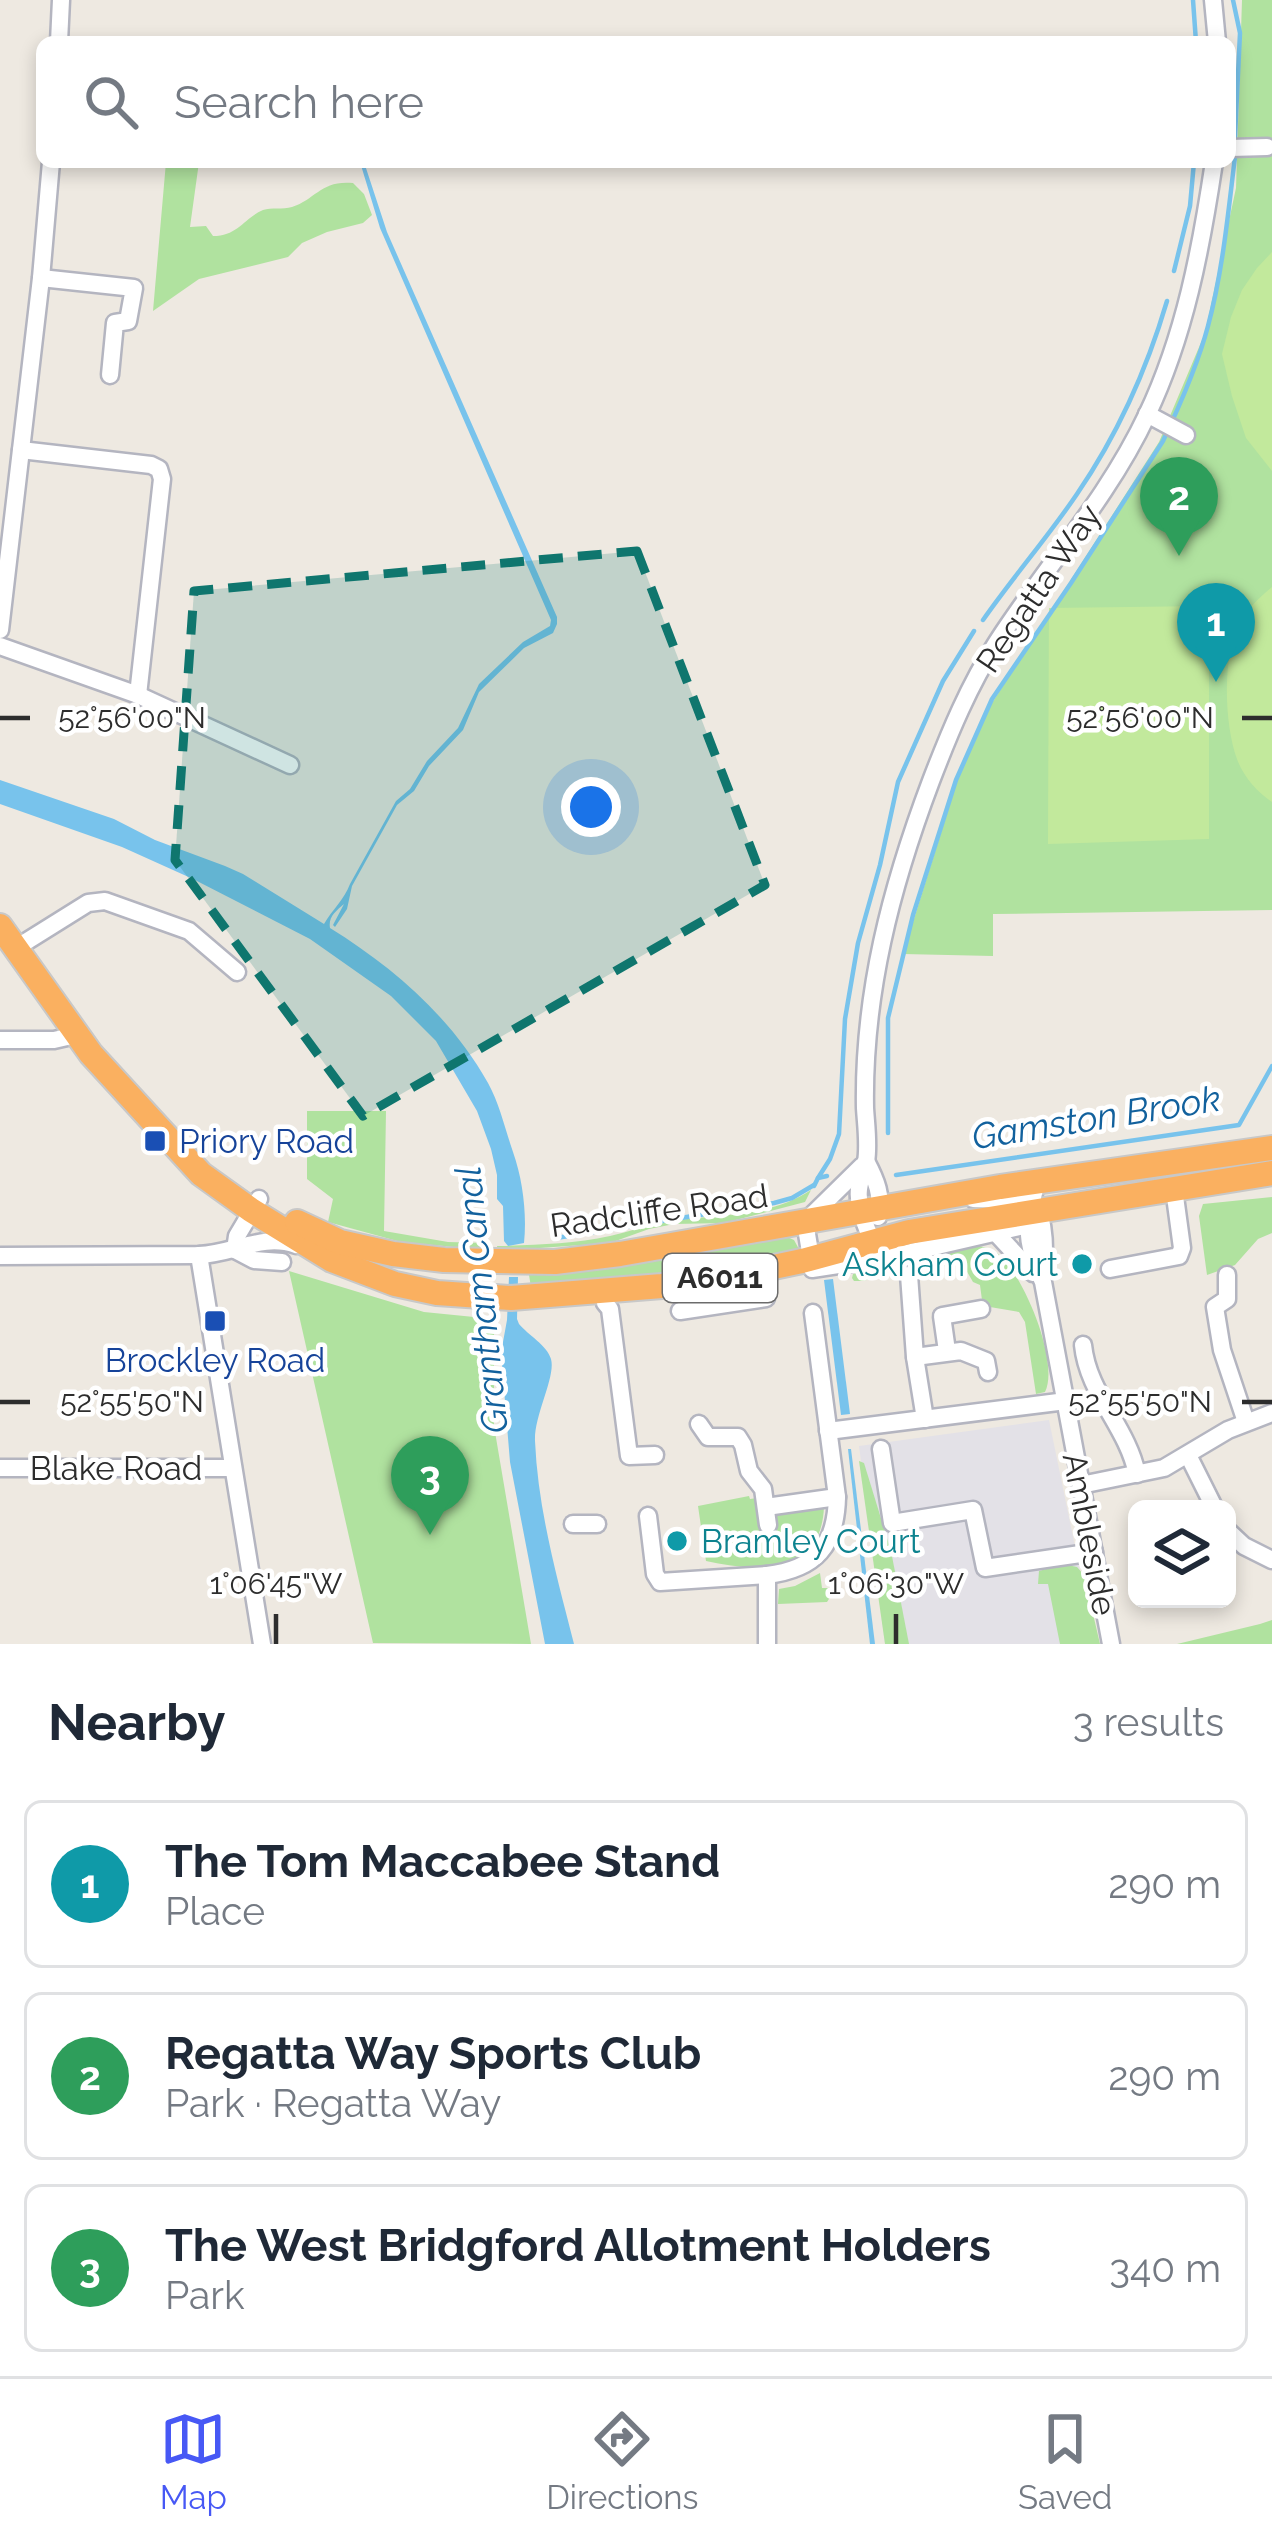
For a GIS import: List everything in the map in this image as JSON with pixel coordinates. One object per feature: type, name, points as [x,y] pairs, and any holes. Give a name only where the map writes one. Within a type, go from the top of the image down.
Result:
[{"type":"highway","name":"Radcliffe Road","points":[[0,926],[76,1035],[136,1103],[255,1204],[314,1250],[359,1272],[437,1294],[605,1297],[727,1277],[909,1232],[989,1227],[1033,1207],[1272,1148]]},
{"type":"highway","name":"Radcliffe Road","points":[[255,1204],[365,1249],[444,1261],[555,1262],[956,1195],[1033,1207],[1272,1173]]},
{"type":"street","points":[[59,36],[62,0]]},
{"type":"street","points":[[1236,148],[1268,147]]},
{"type":"street","points":[[0,630],[50,168]]},
{"type":"street","name":"Regatta Way","points":[[872,1241],[870,1210],[859,1185],[866,1161],[864,1066],[872,988],[888,913],[920,812],[951,729],[992,650],[1084,521],[1148,414],[1180,333],[1213,168]]},
{"type":"street","points":[[41,278],[134,288],[128,321],[116,323],[110,375]]},
{"type":"street","points":[[1148,414],[1176,429]]},
{"type":"street","points":[[21,450],[159,469],[162,479],[138,694]]},
{"type":"street","points":[[0,646],[138,694],[290,765]]},
{"type":"street","points":[[16,949],[88,903],[105,902],[189,931],[237,972]]},
{"type":"street","points":[[0,1040],[76,1035]]},
{"type":"street","name":"Radcliffe Road","points":[[805,1222],[866,1161]]},
{"type":"street","points":[[1110,1269],[1179,1256],[1174,1189]]},
{"type":"street","points":[[235,1250],[237,1236],[255,1204]]},
{"type":"street","name":"Ambleside","points":[[1033,1207],[1111,1644]]},
{"type":"street","points":[[805,1222],[811,1258]]},
{"type":"street","points":[[989,1227],[1043,1282]]},
{"type":"street","name":"Radcliffe Road","points":[[786,1265],[808,1269],[885,1258],[989,1227]]},
{"type":"street","points":[[0,1256],[223,1254],[274,1239],[314,1250]]},
{"type":"street","points":[[235,1250],[254,1261],[282,1262]]},
{"type":"street","points":[[199,1255],[262,1644]]},
{"type":"street","points":[[909,1275],[925,1419]]},
{"type":"street","points":[[1227,1275],[1227,1299],[1215,1307],[1222,1350],[1246,1421]]},
{"type":"street","points":[[727,1277],[730,1304]]},
{"type":"street","points":[[601,1328],[605,1297]]},
{"type":"street","points":[[605,1297],[629,1456],[655,1454]]},
{"type":"street","points":[[680,1312],[766,1298]]},
{"type":"street","points":[[947,1351],[942,1316],[981,1310]]},
{"type":"street","points":[[648,1516],[660,1582],[793,1572],[821,1552],[836,1521],[837,1497],[813,1313]]},
{"type":"street","points":[[1083,1345],[1092,1384],[1128,1442],[1137,1474]]},
{"type":"street","points":[[915,1357],[961,1352],[986,1361],[988,1372]]},
{"type":"street","points":[[828,1431],[1066,1401]]},
{"type":"street","points":[[1081,1485],[1164,1468],[1246,1421],[1272,1413]]},
{"type":"street","points":[[699,1424],[708,1437],[738,1437],[749,1471],[763,1489],[767,1516],[837,1497]]},
{"type":"street","points":[[881,1449],[892,1523],[973,1510],[985,1568],[1094,1552]]},
{"type":"street","points":[[1188,1455],[1210,1500]]},
{"type":"street","name":"Blake Road","points":[[0,1468],[233,1468]]},
{"type":"street","points":[[573,1524],[597,1524]]},
{"type":"street","points":[[1236,1538],[1272,1560]]},
{"type":"street","points":[[767,1575],[767,1644]]},
{"type":"highlighted area","points":[[637,551],[765,885],[363,1116],[175,860],[194,591]]},
{"type":"shaded area","points":[[1049,1420],[1095,1644],[885,1644],[859,1446]]},
{"type":"green space","points":[[1242,0],[1272,0],[1272,910],[993,914],[993,956],[903,954],[959,775],[992,703],[1159,442],[1205,333],[1236,188]]},
{"type":"green space","points":[[165,168],[198,168],[190,227],[206,226],[213,236],[229,233],[263,210],[300,204],[326,187],[353,183],[364,194],[372,215],[363,223],[302,243],[288,257],[199,279],[153,311]]},
{"type":"green space","points":[[1272,252],[1272,471],[1246,438],[1222,354],[1242,290]]},
{"type":"green space","points":[[1272,587],[1272,802],[1251,783],[1237,759],[1227,690],[1230,652],[1240,622]]},
{"type":"green space","points":[[1209,606],[1209,839],[1048,844],[1049,608]]},
{"type":"green space","points":[[307,1111],[386,1111],[384,1231],[486,1243],[486,1250],[401,1242],[328,1222],[333,1199],[307,1179]]},
{"type":"green space","points":[[811,1190],[805,1202],[724,1223],[674,1224],[610,1243],[498,1251],[497,1246],[582,1241],[665,1222],[759,1210]]},
{"type":"green space","points":[[1272,1197],[1272,1233],[1258,1239],[1235,1265],[1207,1275],[1199,1216],[1203,1204]]},
{"type":"green space","points":[[787,1237],[800,1251],[708,1272],[531,1287],[529,1275],[445,1272],[445,1268]]},
{"type":"green space","points":[[970,1245],[997,1253],[1028,1298],[1047,1360],[1045,1392],[1036,1394],[1025,1322],[1019,1312],[990,1307],[962,1263],[861,1281],[852,1278],[861,1271]]},
{"type":"green space","points":[[289,1271],[424,1312],[494,1319],[494,1426],[531,1644],[373,1643]]},
{"type":"green space","points":[[859,1461],[864,1463],[891,1551],[909,1644],[885,1644]]},
{"type":"green space","points":[[757,1498],[771,1518],[776,1513],[824,1507],[811,1547],[799,1558],[765,1567],[706,1561],[698,1506]]},
{"type":"green space","points":[[1063,1564],[1077,1567],[1084,1575],[1100,1644],[1060,1644],[1048,1584],[1038,1584],[1039,1571]]},
{"type":"green space","points":[[820,1573],[822,1588],[836,1588],[827,1602],[778,1604],[779,1589]]},
{"type":"green space","points":[[1272,1620],[1272,1644],[1177,1644],[1260,1624]]},
{"type":"water","name":"Grantham Canal","points":[[362,168],[366,168],[387,232],[557,624],[553,633],[524,648],[479,692],[463,730],[397,805],[352,886],[347,909],[335,927],[344,904],[333,914],[330,928],[419,995],[457,1036],[488,1083],[523,1198],[524,1243],[508,1246],[503,1206],[497,1199],[497,1175],[477,1111],[436,1041],[391,996],[310,939],[193,879],[122,847],[0,804],[0,780],[114,819],[243,874],[324,924],[396,801],[458,728],[479,684],[523,642],[550,626],[380,228]]},
{"type":"water","name":"Grantham Canal","points":[[509,1277],[518,1277],[519,1324],[551,1359],[536,1431],[537,1467],[549,1543],[574,1644],[545,1644],[510,1462],[501,1353]]},
{"type":"water","points":[[833,1279],[850,1414],[841,1415],[824,1280]]},
{"type":"water","points":[[851,1449],[875,1644],[870,1644]]},
{"type":"waterway","points":[[1193,0],[1196,36]]},
{"type":"waterway","points":[[1233,0],[1240,33],[1236,116]]},
{"type":"waterway","points":[[1174,271],[1190,206],[1193,168]]},
{"type":"waterway","points":[[888,1133],[888,1018],[913,915],[956,780],[992,699],[1163,441],[1176,413],[1213,305],[1234,168]]},
{"type":"waterway","points":[[983,620],[1106,448],[1141,376],[1167,301]]},
{"type":"waterway","points":[[818,1178],[839,1134],[845,1019],[858,943],[898,782],[943,681],[974,631]]},
{"type":"waterway","name":"Gamston Brook","points":[[896,1175],[1239,1125],[1272,1066]]},
{"type":"waterway","name":"Gamston Brook","points":[[814,1186],[818,1178],[827,1176]]},
{"type":"waterway","points":[[556,1238],[774,1203],[814,1185]]},
{"type":"place","name":"Regatta Way Sports Club","points":[[1179,556]]},
{"type":"place","name":"The Tom Maccabee Stand","points":[[1216,682]]},
{"type":"place","name":"Priory Road","points":[[155,1141]]},
{"type":"place","name":"Askham Court","points":[[1082,1264]]},
{"type":"place","name":"Brockley Road","points":[[215,1321]]},
{"type":"place","name":"The West Bridgford Allotment Holders","points":[[430,1535]]},
{"type":"place","name":"Bramley Court","points":[[677,1541]]}]
